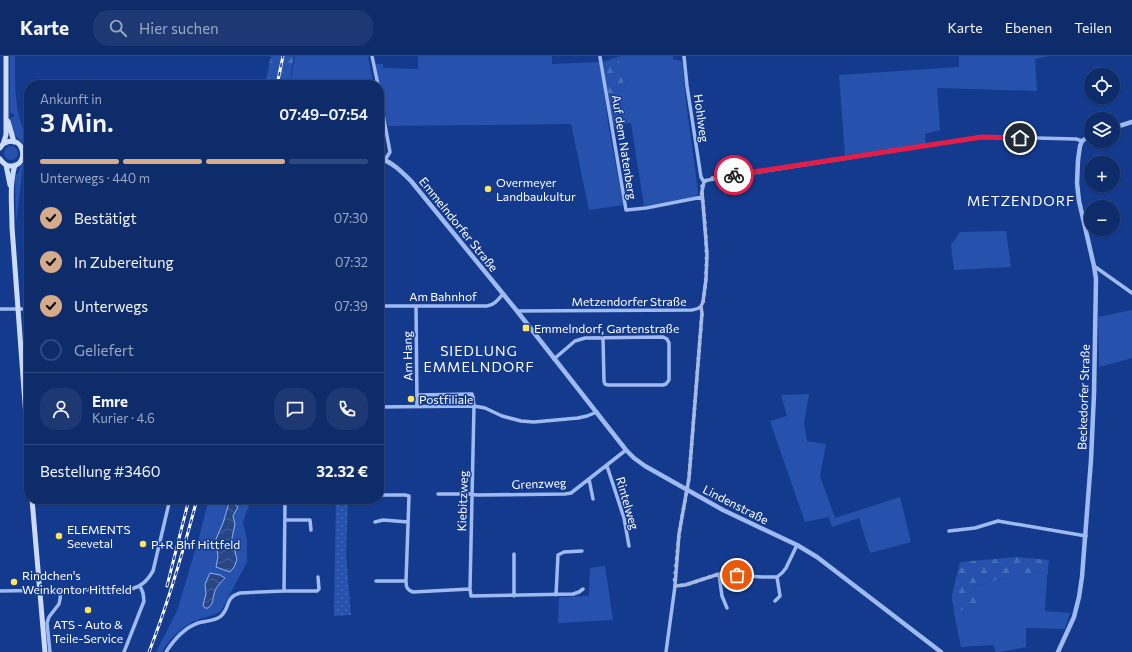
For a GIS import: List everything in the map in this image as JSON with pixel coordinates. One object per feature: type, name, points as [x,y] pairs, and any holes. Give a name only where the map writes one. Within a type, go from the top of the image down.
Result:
[{"type":"main road","points":[[1,146],[6,135],[6,56]]},
{"type":"main road","points":[[6,114],[14,142]]},
{"type":"main road","points":[[0,160],[9,166],[15,165],[21,161],[23,156],[22,150],[18,143],[6,142],[1,146]]},
{"type":"main road","points":[[6,165],[11,190]]},
{"type":"main road","points":[[15,165],[11,190],[12,228],[24,390]]},
{"type":"main road","points":[[32,504],[45,652]]},
{"type":"street","points":[[372,56],[377,80]]},
{"type":"street","name":"Hohlweg","points":[[684,56],[687,86],[701,177],[704,182]]},
{"type":"street","name":"Auf dem Natenberg","points":[[600,57],[626,210],[646,208],[702,197]]},
{"type":"street","points":[[384,119],[390,152],[385,160]]},
{"type":"street","points":[[1120,126],[1132,122]]},
{"type":"street","points":[[704,182],[714,178],[982,137],[992,136],[1076,139],[1082,141]]},
{"type":"street","name":"Beckedorfer Straße","points":[[1058,652],[1074,617],[1080,596],[1091,460],[1096,279],[1079,201],[1077,183],[1078,160],[1082,141]]},
{"type":"street","name":"Emmelndorfer Straße","points":[[385,160],[411,180],[517,311]]},
{"type":"street","name":"Metzendorfer Straße","points":[[517,311],[692,310],[701,307],[703,302],[707,263],[702,197],[702,186],[704,182]]},
{"type":"street","points":[[1094,266],[1132,293]]},
{"type":"street","name":"Am Bahnhof","points":[[384,306],[490,305],[496,302],[503,294]]},
{"type":"street","name":"Am Hang","points":[[416,306],[417,406]]},
{"type":"street","points":[[666,652],[679,534],[687,490],[702,313],[701,307]]},
{"type":"street","points":[[0,309],[24,309]]},
{"type":"street","name":"Lindenstraße","points":[[517,311],[626,450],[642,464],[723,510],[797,545],[818,557],[941,652]]},
{"type":"street","points":[[554,359],[575,341],[580,339],[585,338],[663,337],[667,339],[669,343],[669,380],[663,385],[605,384],[603,338]]},
{"type":"street","points":[[417,395],[472,394],[474,406]]},
{"type":"street","points":[[384,406],[474,406],[485,408],[502,416],[521,421],[534,422],[578,418],[597,412]]},
{"type":"street","name":"Kiebitzweg","points":[[474,406],[470,589],[472,596],[514,596]]},
{"type":"street","name":"Grenzweg","points":[[438,494],[473,495],[571,493],[626,450]]},
{"type":"street","name":"Rintelweg","points":[[607,466],[624,518],[629,546]]},
{"type":"street","points":[[589,479],[593,499]]},
{"type":"street","points":[[384,495],[409,496],[406,581],[406,587],[408,590],[413,592],[470,589]]},
{"type":"street","points":[[0,591],[131,589],[140,586],[148,580],[153,572],[169,504]]},
{"type":"street","points":[[284,591],[285,504]]},
{"type":"street","points":[[285,520],[310,520],[311,530]]},
{"type":"street","points":[[375,522],[383,520],[408,522]]},
{"type":"street","points":[[949,531],[975,528],[998,521],[1086,536]]},
{"type":"street","points":[[674,586],[685,585],[719,574],[777,577],[786,568],[797,545]]},
{"type":"street","points":[[556,595],[558,555],[564,552],[582,551]]},
{"type":"street","points":[[514,554],[514,596],[573,594],[583,589]]},
{"type":"street","points":[[719,574],[722,596],[727,608]]},
{"type":"street","points":[[166,652],[170,645],[189,627],[220,617],[224,613],[230,598],[233,595],[240,593],[317,590],[319,589],[318,577]]},
{"type":"street","points":[[775,601],[780,596],[777,577]]},
{"type":"street","points":[[376,581],[406,581]]},
{"type":"street","points":[[124,652],[144,601],[140,586]]},
{"type":"street","points":[[50,652],[47,623],[49,617],[59,604],[61,590]]},
{"type":"green space","points":[[10,56],[15,56],[16,100],[20,121],[24,131],[24,143],[14,134],[11,117],[14,117],[14,114],[10,113]]},
{"type":"green space","points":[[271,56],[294,56],[290,80],[266,80]]},
{"type":"green space","points":[[295,56],[368,56],[373,80],[291,80]]},
{"type":"green space","points":[[418,56],[552,56],[552,64],[601,62],[608,123],[623,205],[589,210],[571,124],[388,126],[384,108],[384,80],[378,80],[375,67],[376,64],[383,64],[383,68],[418,69]]},
{"type":"green space","points":[[673,56],[673,59],[682,61],[698,191],[698,194],[694,197],[644,206],[631,123],[612,126],[608,95],[625,89],[618,57]]},
{"type":"green space","points":[[959,56],[1048,56],[1035,59],[1037,91],[937,88],[940,130],[925,134],[926,145],[845,155],[839,75],[959,67]]},
{"type":"green space","points":[[618,57],[625,89],[608,95],[603,62]]},
{"type":"green space","points":[[8,146],[14,146],[18,150],[18,156],[14,160],[8,160],[4,156],[4,150]]},
{"type":"green space","points":[[24,162],[16,223],[15,174],[18,174]]},
{"type":"green space","points":[[1006,231],[1011,267],[954,270],[951,245],[960,232]]},
{"type":"green space","points":[[1132,310],[1132,358],[1099,367],[1098,317]]},
{"type":"green space","points":[[809,394],[804,423],[807,441],[826,444],[820,476],[835,518],[900,497],[911,542],[870,553],[859,518],[832,527],[829,517],[805,522],[770,421],[787,416],[781,395]]},
{"type":"green space","points":[[420,397],[470,397],[470,402],[420,402]]},
{"type":"green space","points":[[208,504],[249,504],[243,522],[247,540],[247,562],[221,611],[187,625],[173,638],[162,652],[156,652],[177,611]]},
{"type":"green space","points":[[336,504],[348,504],[346,555],[351,615],[334,616]]},
{"type":"green space","points":[[1016,557],[1049,560],[1047,577],[1039,571],[992,581],[974,587],[977,603],[954,613],[952,595],[960,562]]},
{"type":"green space","points":[[605,566],[613,620],[558,623],[559,597],[589,596],[590,568]]},
{"type":"green space","points":[[1039,571],[1047,577],[1045,611],[1070,613],[1065,629],[1026,628],[1026,647],[1001,652],[996,652],[993,645],[961,647],[954,613],[976,603],[974,587],[992,581]]},
{"type":"water","points":[[229,504],[234,504],[238,507],[233,516],[235,524],[232,538],[237,560],[230,572],[216,567],[218,557],[216,539]]},
{"type":"water","points":[[210,573],[220,575],[225,578],[218,585],[211,605],[208,608],[205,608],[203,605],[206,594],[205,584]]},
{"type":"railway","points":[[278,80],[283,56]]},
{"type":"railway","points":[[167,586],[188,504]]},
{"type":"railway","points":[[149,652],[175,576],[196,504]]},
{"type":"way so far","points":[[734,175],[708,180],[704,182],[702,186],[707,254],[706,279],[701,307],[702,313],[689,478],[680,523],[674,586],[685,585],[719,574],[737,575]]},
{"type":"place","name":"Overmeyer Landbaukultur","points":[[488,189]]},
{"type":"place","name":"Emmelndorf, Gartenstraße","points":[[526,328]]},
{"type":"place","name":"Postfiliale","points":[[411,399]]},
{"type":"place","name":"ELEMENTS Seevetal","points":[[59,536]]},
{"type":"place","name":"P+R Bhf Hittfeld","points":[[143,544]]},
{"type":"place","name":"Rindchen's Weinkontor Hittfeld","points":[[14,582]]},
{"type":"place","name":"ATS - Auto & Teile-Service","points":[[88,610]]},
{"type":"district","name":"METZENDORF","points":[[1021,200]]},
{"type":"district","name":"SIEDLUNG EMMELNDORF","points":[[479,358]]},
{"type":"route","points":[[734,175],[982,137],[992,136],[1020,138]]}]
